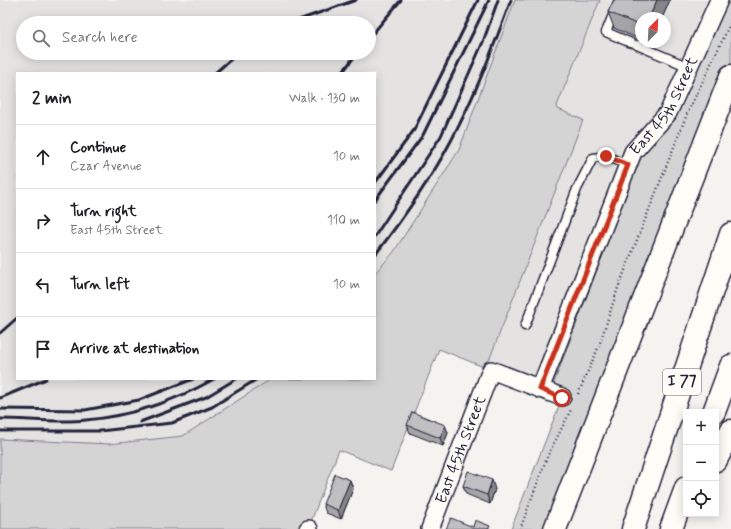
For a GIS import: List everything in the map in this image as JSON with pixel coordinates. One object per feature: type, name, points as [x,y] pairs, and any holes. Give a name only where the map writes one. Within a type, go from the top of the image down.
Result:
[{"type":"highway","points":[[555,529],[731,76]]},
{"type":"highway","name":"I 77","points":[[633,529],[731,234]]},
{"type":"highway","name":"I 77","points":[[715,409],[731,366]]},
{"type":"highway","points":[[719,454],[731,431]]},
{"type":"highway","points":[[671,529],[683,496]]},
{"type":"highway","points":[[686,529],[691,517]]},
{"type":"street","name":"East 45th Street","points":[[430,529],[491,370],[540,389],[633,152],[668,113],[719,0]]},
{"type":"street","points":[[540,389],[570,401]]},
{"type":"lane","points":[[619,0],[606,32],[689,67]]},
{"type":"lane","points":[[525,326],[584,173],[593,158],[606,156],[628,165]]},
{"type":"path","points":[[520,529],[570,401],[599,346],[618,288],[687,114],[731,22]]},
{"type":"shaded area","points":[[0,0],[515,0],[459,150],[393,253],[376,272],[376,72],[16,72],[16,380],[269,380],[183,436],[109,444],[0,439]]},
{"type":"shaded area","points":[[515,0],[600,0],[556,108],[583,120],[486,368],[439,349],[391,471],[339,450],[308,529],[0,529],[0,439],[109,444],[183,436],[269,380],[376,380],[376,272],[393,253],[459,150]]},
{"type":"shaded area","points":[[600,0],[719,0],[645,140],[540,389],[486,368],[583,120],[556,108]]},
{"type":"shaded area","points":[[719,0],[731,0],[731,76],[555,529],[511,529],[562,398],[550,393],[641,155]]},
{"type":"building","points":[[614,0],[657,0],[652,12],[635,12],[635,23],[608,12]]},
{"type":"building","points":[[412,412],[445,425],[440,438],[407,425]]},
{"type":"building","points":[[468,471],[492,480],[487,495],[463,486]]},
{"type":"building","points":[[335,474],[350,480],[338,510],[323,504]]},
{"type":"building","points":[[451,518],[473,527],[475,520],[490,526],[488,529],[446,529]]},
{"type":"railway","points":[[310,16],[356,0]]},
{"type":"railway","points":[[376,30],[401,0]]},
{"type":"railway","points":[[376,182],[414,130],[478,0]]},
{"type":"railway","points":[[376,199],[423,135],[489,0]]},
{"type":"railway","points":[[376,234],[441,136],[483,42],[498,0]]},
{"type":"railway","points":[[376,254],[415,200],[451,141],[476,89],[511,0]]},
{"type":"railway","points":[[216,72],[230,60]]},
{"type":"railway","points":[[343,72],[352,60]]},
{"type":"railway","points":[[0,333],[16,319]]},
{"type":"railway","points":[[0,398],[44,380]]},
{"type":"railway","points":[[0,409],[85,410],[139,400],[190,380]]},
{"type":"railway","points":[[0,419],[76,421],[103,418],[136,411],[168,401],[212,380]]},
{"type":"railway","points":[[140,422],[206,397],[234,380]]},
{"type":"railway","points":[[0,431],[100,431],[172,423],[212,407],[255,380]]},
{"type":"route","points":[[562,398],[540,389],[628,165],[606,156]]}]
